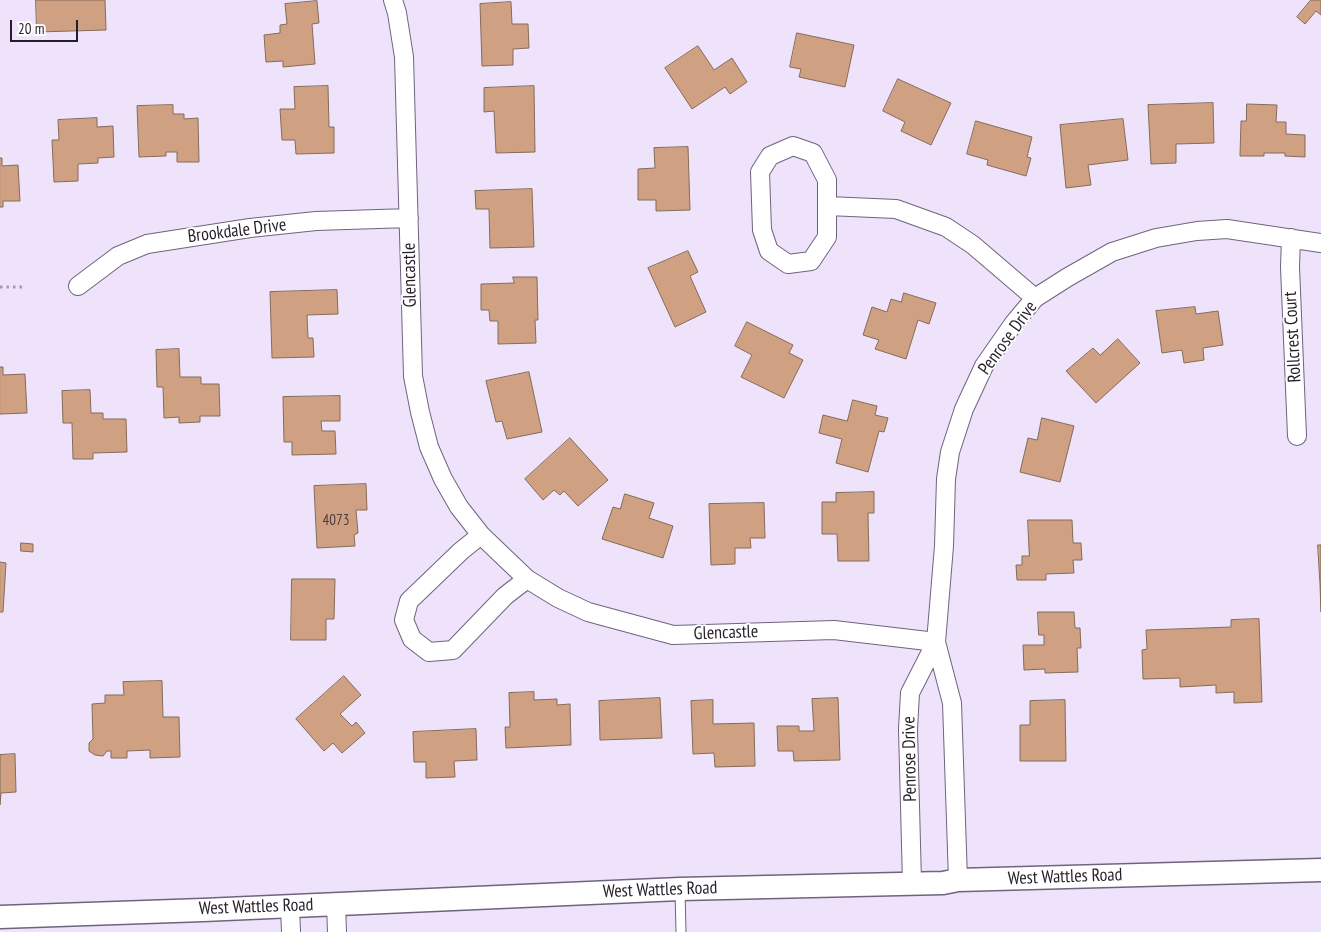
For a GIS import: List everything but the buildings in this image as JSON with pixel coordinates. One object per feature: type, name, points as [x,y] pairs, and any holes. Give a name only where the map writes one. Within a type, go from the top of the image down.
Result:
[{"type":"street","name":"Glencastle","points":[[393,0],[397,12],[404,57],[413,376],[420,412],[430,447],[443,479],[459,507],[481,535],[528,578],[558,598],[588,612],[673,635],[834,630],[936,642]]},
{"type":"street","points":[[794,146],[813,153],[827,180],[828,206],[827,237],[811,261],[788,264],[769,251],[762,230],[760,172],[770,156],[794,146]]},
{"type":"street","points":[[828,206],[896,209],[946,227],[973,245],[1035,298]]},
{"type":"street","name":"Brookdale Drive","points":[[78,286],[118,256],[148,244],[250,228],[316,221],[409,218]]},
{"type":"street","name":"Penrose Drive","points":[[958,880],[952,703],[936,642],[944,546],[946,479],[950,452],[964,409],[984,366],[1014,323],[1035,298],[1112,252],[1156,238],[1197,230],[1227,229],[1321,243]]},
{"type":"street","name":"Rollcrest Court","points":[[1291,238],[1290,267],[1297,436]]},
{"type":"street","points":[[481,535],[460,551],[409,601],[404,620],[412,639],[429,652],[453,650],[505,596],[528,578]]},
{"type":"street","name":"Penrose Drive","points":[[912,883],[908,729],[910,692],[936,642]]},
{"type":"street","name":"West Wattles Road","points":[[0,916],[290,906],[680,889],[943,883],[958,880],[1321,870]]},
{"type":"street","points":[[336,904],[336,932]]},
{"type":"street","points":[[290,906],[291,932]]},
{"type":"lane","points":[[680,889],[681,932]]},
{"type":"path","points":[[0,287],[22,287]]}]
